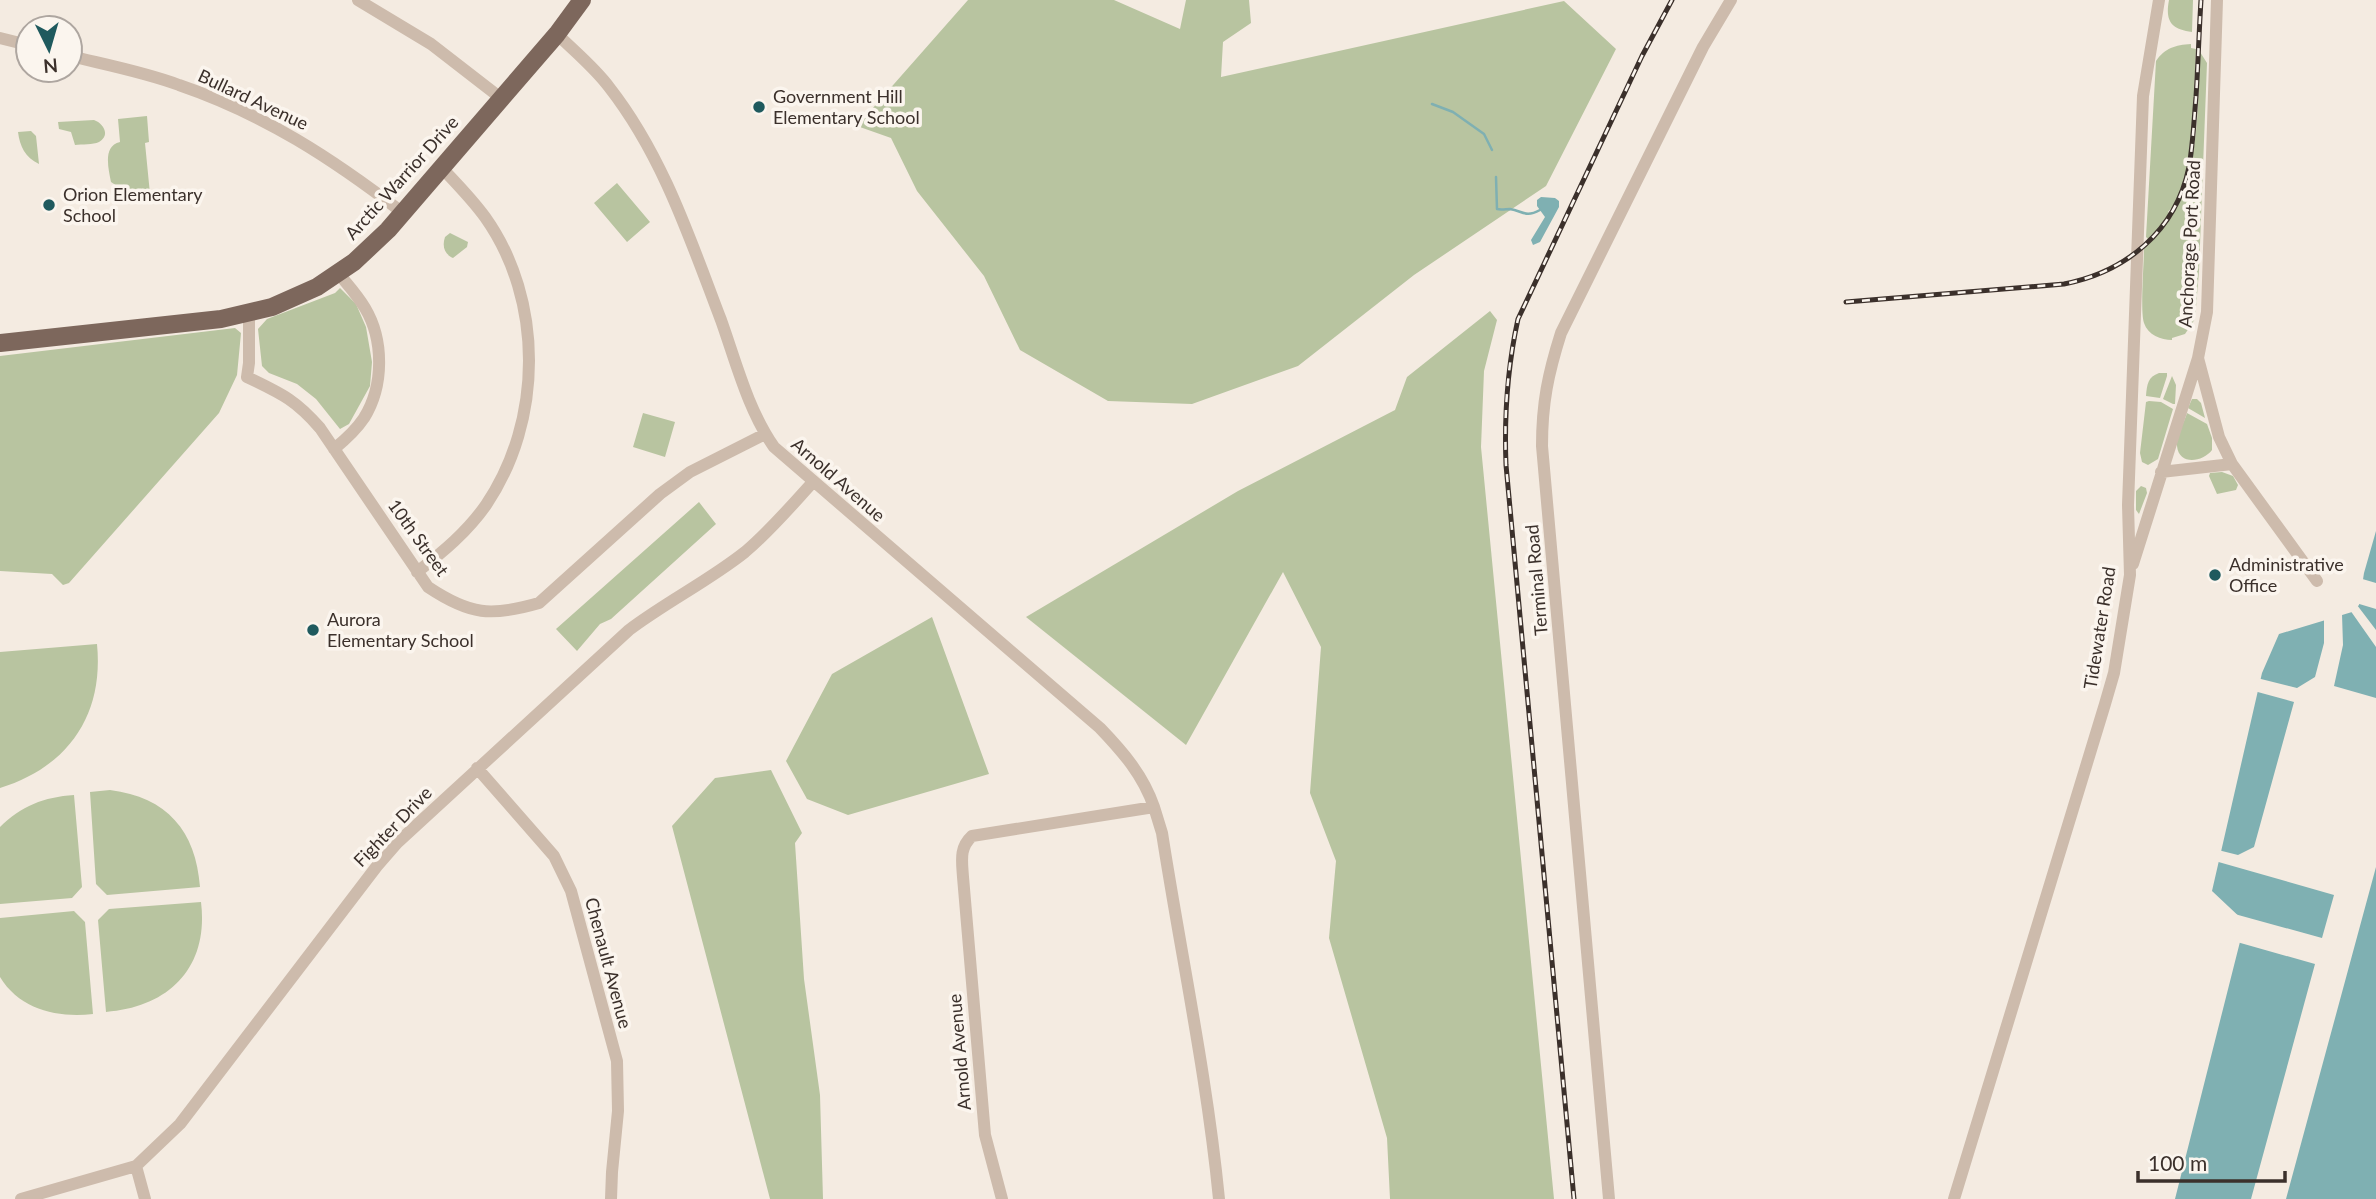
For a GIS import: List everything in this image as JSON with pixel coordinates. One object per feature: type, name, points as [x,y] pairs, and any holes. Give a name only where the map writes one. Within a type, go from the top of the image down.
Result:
[{"type":"main road","name":"Arctic Warrior Drive","points":[[0,343],[249,314],[295,298],[339,274],[373,245],[403,213],[557,34],[582,0]]},
{"type":"main road","name":"Arctic Warrior Drive","points":[[557,34],[593,0]]},
{"type":"street","points":[[358,0],[431,44],[502,99]]},
{"type":"street","name":"Terminal Road","points":[[1609,1199],[1542,446],[1542,408],[1548,373],[1561,333],[1703,47],[1731,0]]},
{"type":"street","name":"Tidewater Road","points":[[1954,1199],[2114,673],[2130,575],[2128,505],[2143,96],[2159,0]]},
{"type":"street","name":"Anchorage Port Road","points":[[2217,0],[2207,312],[2197,358],[2213,420],[2232,464],[2317,581]]},
{"type":"street","name":"Arnold Avenue","points":[[557,34],[608,85],[651,148],[682,216],[765,434],[774,447],[1100,728],[1133,766],[1149,793],[1162,833],[1213,1134],[1219,1199]]},
{"type":"street","name":"Bullard Avenue","points":[[84,59],[178,84],[246,113],[327,157],[403,213]]},
{"type":"street","points":[[418,572],[452,545],[485,505],[502,477],[525,410],[529,369],[528,330],[519,289],[506,254],[486,218],[442,169]]},
{"type":"street","points":[[334,449],[357,428],[365,416],[377,385],[379,369],[377,337],[372,322],[365,308],[339,274]]},
{"type":"street","name":"10th Street","points":[[249,314],[247,377],[291,398],[314,421],[428,587],[454,604],[473,610],[515,610],[539,603],[660,494],[690,472],[765,434]]},
{"type":"street","points":[[2130,575],[2197,358]]},
{"type":"street","points":[[2161,472],[2232,464]]},
{"type":"street","name":"Fighter Drive","points":[[21,1199],[136,1166],[180,1124],[397,843],[629,630],[743,554],[813,482]]},
{"type":"street","name":"Chenault Avenue","points":[[477,768],[554,856],[570,891],[617,1061],[618,1111],[611,1199]]},
{"type":"street","name":"Arnold Avenue","points":[[1002,1199],[985,1135],[963,877],[962,852],[965,843],[972,836],[1154,807]]},
{"type":"street","points":[[136,1166],[145,1199]]},
{"type":"green space","points":[[968,0],[1114,0],[1180,29],[1186,0],[1249,0],[1251,23],[1223,42],[1221,77],[1564,1],[1616,49],[1546,186],[1414,275],[1298,366],[1192,404],[1108,401],[1020,350],[984,276],[917,191],[891,138],[857,126]]},
{"type":"green space","points":[[2169,0],[2193,0],[2192,32],[2179,29],[2171,23],[2168,13]]},
{"type":"green space","points":[[2191,44],[2191,48],[2196,49],[2192,131],[2186,177],[2181,194],[2168,212],[2170,214],[2149,240],[2146,237],[2156,61],[2171,48]]},
{"type":"green space","points":[[2200,52],[2207,63],[2195,319],[2185,334],[2168,340],[2152,334],[2144,323],[2144,248],[2163,229],[2186,183],[2196,132]]},
{"type":"green space","points":[[147,116],[149,142],[145,143],[150,194],[131,196],[128,187],[117,186],[111,182],[109,152],[120,142],[118,119]]},
{"type":"green space","points":[[94,120],[103,126],[105,133],[103,139],[97,143],[75,145],[71,132],[59,129],[58,122]]},
{"type":"green space","points":[[31,131],[36,136],[39,164],[27,155],[19,137],[18,132]]},
{"type":"green space","points":[[617,183],[650,222],[627,242],[594,203]]},
{"type":"green space","points":[[450,233],[468,242],[467,247],[453,258],[444,247],[445,237]]},
{"type":"green space","points":[[340,288],[356,304],[366,327],[372,362],[370,386],[349,424],[340,429],[316,399],[297,384],[269,373],[262,366],[258,329],[267,319],[335,293]]},
{"type":"green space","points":[[1490,311],[1497,320],[1484,371],[1481,447],[1554,1199],[1390,1199],[1387,1138],[1329,938],[1336,861],[1310,793],[1321,647],[1283,572],[1186,745],[1026,617],[1238,491],[1395,410],[1407,377]]},
{"type":"green space","points":[[235,328],[241,333],[237,375],[219,413],[69,583],[63,585],[52,574],[0,571],[0,356]]},
{"type":"green space","points":[[2159,373],[2167,373],[2160,398],[2146,396],[2149,381]]},
{"type":"green space","points":[[2172,376],[2176,385],[2175,404],[2163,399]]},
{"type":"green space","points":[[2192,399],[2201,403],[2205,418],[2188,408]]},
{"type":"green space","points":[[2146,402],[2161,402],[2173,409],[2158,459],[2148,465],[2142,462],[2140,453]]},
{"type":"green space","points":[[643,413],[675,422],[665,457],[633,447]]},
{"type":"green space","points":[[2187,413],[2207,424],[2212,438],[2212,450],[2203,457],[2192,460],[2182,457],[2177,446]]},
{"type":"green space","points":[[2222,472],[2233,476],[2238,485],[2236,490],[2217,494],[2209,476],[2210,473]]},
{"type":"green space","points":[[2141,486],[2146,488],[2147,493],[2139,514],[2136,510],[2136,491]]},
{"type":"green space","points":[[699,502],[716,524],[611,619],[600,624],[577,651],[556,629]]},
{"type":"green space","points":[[932,617],[989,774],[848,815],[807,799],[786,761],[832,674]]},
{"type":"green space","points":[[97,644],[98,670],[94,694],[77,735],[45,767],[0,788],[0,652]]},
{"type":"green space","points":[[771,770],[802,833],[795,843],[804,979],[820,1095],[823,1199],[770,1199],[672,826],[715,778]]},
{"type":"green space","points":[[110,790],[148,800],[175,820],[192,849],[200,887],[107,895],[96,884],[90,792]]},
{"type":"green space","points":[[74,795],[82,887],[72,898],[0,904],[0,827],[16,813],[34,804]]},
{"type":"green space","points":[[201,902],[199,946],[180,980],[149,1002],[129,1009],[106,1012],[98,920],[109,909]]},
{"type":"green space","points":[[74,911],[85,922],[93,1014],[67,1015],[41,1009],[18,997],[0,977],[0,918]]},
{"type":"water","points":[[1541,197],[1555,198],[1559,201],[1559,207],[1540,242],[1533,245],[1531,240],[1545,217],[1537,206],[1537,200]]},
{"type":"water","points":[[2376,531],[2376,1199],[2175,1199],[2245,922],[2212,891],[2262,673],[2279,634],[2352,612],[2359,605],[2364,573]]},
{"type":"pier","points":[[2359,578],[2376,583],[2376,609],[2356,603]]},
{"type":"pier","points":[[2357,605],[2376,630],[2376,647],[2350,610]]},
{"type":"pier","points":[[2342,614],[2343,645],[2334,686],[2376,698],[2376,867],[2286,1199],[2251,1199],[2315,964],[2237,942],[2241,923],[2231,913],[2322,938],[2334,895],[2215,861],[2218,850],[2238,855],[2254,847],[2294,702],[2254,691],[2257,678],[2297,688],[2315,677],[2324,643],[2324,617]]},
{"type":"waterway","points":[[1432,104],[1453,112],[1484,134],[1492,150]]},
{"type":"waterway","points":[[1496,177],[1497,209],[1510,209],[1527,214],[1540,210]]},
{"type":"railway","points":[[1574,1199],[1506,465],[1507,391],[1518,319],[1642,56],[1672,0]]},
{"type":"railway","points":[[1846,302],[2064,284],[2108,270],[2145,245],[2173,211],[2189,167],[2201,0]]},
{"type":"place","name":"Government Hill Elementary School","points":[[759,107]]},
{"type":"place","name":"Orion Elementary School","points":[[49,205]]},
{"type":"place","name":"Administrative Office","points":[[2215,575]]},
{"type":"place","name":"Aurora Elementary School","points":[[313,630]]}]
